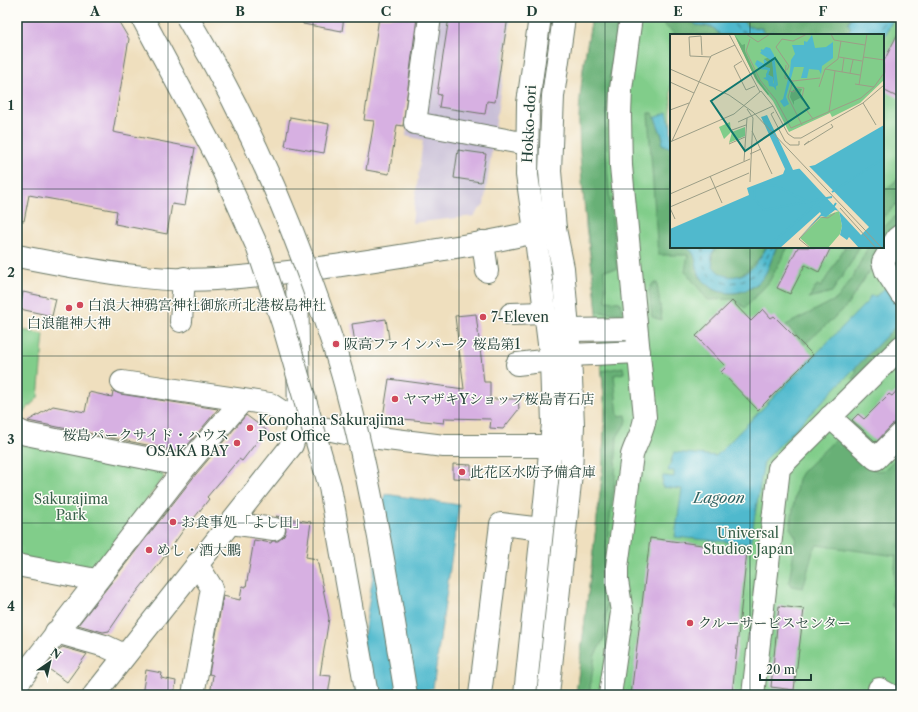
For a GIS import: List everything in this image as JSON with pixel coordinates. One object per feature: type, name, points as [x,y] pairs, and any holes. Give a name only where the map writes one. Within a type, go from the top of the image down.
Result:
[{"type":"main road","points":[[142,17],[217,157],[257,246],[281,317],[330,487],[367,695]]},
{"type":"main road","points":[[187,17],[215,63],[254,140],[294,233],[324,316],[345,383],[368,482],[406,695]]},
{"type":"main road","points":[[430,17],[415,122],[527,144]]},
{"type":"main road","name":"Hokko-dori","points":[[540,17],[528,103],[527,175],[545,230]]},
{"type":"main road","name":"Hokko-dori","points":[[545,230],[554,96],[564,17]]},
{"type":"main road","points":[[610,695],[622,612],[617,581],[617,567],[632,455],[645,418],[622,186],[620,134],[621,89],[631,17]]},
{"type":"main road","points":[[17,256],[139,278],[214,279],[297,271],[483,242],[545,230]]},
{"type":"main road","points":[[545,230],[545,313],[560,357],[573,407],[573,451],[548,695]]},
{"type":"main road","points":[[525,695],[560,357],[568,330],[562,268],[545,230]]},
{"type":"main road","points":[[901,235],[897,238],[883,262],[886,271],[901,294]]},
{"type":"main road","points":[[483,242],[487,271]]},
{"type":"main road","points":[[94,695],[124,655],[292,446],[299,423],[297,271]]},
{"type":"main road","points":[[181,322],[184,278]]},
{"type":"main road","points":[[511,314],[545,313]]},
{"type":"main road","points":[[568,330],[636,328]]},
{"type":"main road","points":[[753,695],[779,468],[901,347]]},
{"type":"main road","points":[[516,364],[560,357],[639,352]]},
{"type":"main road","points":[[122,382],[270,404],[299,423],[355,434],[444,446],[551,446],[573,451]]},
{"type":"main road","points":[[17,684],[96,580],[186,466],[242,401]]},
{"type":"main road","points":[[355,412],[355,434]]},
{"type":"main road","points":[[830,417],[876,459],[901,434]]},
{"type":"main road","points":[[17,430],[26,434],[186,466]]},
{"type":"main road","points":[[230,523],[274,529]]},
{"type":"main road","points":[[480,695],[501,524],[542,529]]},
{"type":"main road","points":[[193,695],[212,588],[197,564]]},
{"type":"main road","points":[[17,565],[96,580]]},
{"type":"main road","points":[[56,632],[105,646],[124,655]]},
{"type":"shaded area","points":[[422,17],[511,17],[484,204],[474,216],[412,223],[423,140],[406,136]]},
{"type":"green space","name":"Universal Studios Japan","points":[[592,17],[901,17],[901,695],[576,695],[602,477],[605,411],[595,290],[586,227],[579,121],[583,68]]},
{"type":"green space","points":[[592,17],[619,17],[610,79],[606,126],[610,205],[617,269],[604,270],[606,301],[620,302],[622,313],[597,312],[583,194],[579,109],[583,70]]},
{"type":"green space","points":[[655,17],[690,17],[696,25],[713,27],[719,34],[675,34]]},
{"type":"green space","points":[[739,17],[851,17],[848,23],[851,28],[847,34],[776,34],[771,31],[764,34],[761,27],[749,27]]},
{"type":"green space","points":[[648,113],[653,113],[663,139],[662,144],[670,148],[670,248],[685,248],[692,251],[698,273],[706,284],[721,292],[730,293],[747,290],[755,286],[761,280],[768,269],[777,248],[787,248],[769,282],[745,308],[733,299],[708,300],[685,271],[688,255],[658,255]]},
{"type":"green space","points":[[901,176],[901,200],[884,216],[884,191]]},
{"type":"green space","points":[[899,213],[901,225],[884,242],[884,227]]},
{"type":"green space","points":[[716,248],[765,248],[750,268],[735,277],[728,277],[720,274],[713,266],[712,255]]},
{"type":"green space","points":[[844,248],[858,248],[832,292],[809,298],[817,285],[821,287]]},
{"type":"green space","points":[[868,248],[881,248],[873,266],[846,307],[805,344],[786,325],[837,299],[853,277]]},
{"type":"green space","points":[[653,283],[657,283],[662,320],[652,317],[649,290]]},
{"type":"green space","points":[[896,326],[901,330],[889,341],[891,346],[856,381],[852,378],[857,372],[854,368]]},
{"type":"green space","points":[[17,329],[44,334],[38,398],[17,418]]},
{"type":"green space","points":[[623,367],[624,373],[614,375],[618,416],[626,415],[627,421],[617,437],[615,478],[601,590],[607,602],[604,638],[595,655],[589,695],[576,695],[602,477],[605,411],[602,371]]},
{"type":"green space","points":[[839,436],[876,471],[884,470],[901,453],[901,595],[896,608],[892,606],[896,556],[817,545],[813,551],[803,588],[791,586],[789,582],[796,537],[790,528],[798,479],[802,472]]},
{"type":"green space","name":"Sakurajima Park","points":[[17,441],[159,468],[164,477],[96,566],[85,570],[17,557]]},
{"type":"water","points":[[690,17],[739,17],[749,27],[761,28],[764,34],[719,34],[713,27],[696,25]]},
{"type":"water","points":[[852,17],[894,17],[884,38],[884,34],[848,34],[851,28],[848,23]]},
{"type":"water","points":[[772,31],[776,34],[768,34]]},
{"type":"water","points":[[667,112],[670,123],[670,148],[662,144],[663,138],[655,118]]},
{"type":"water","points":[[686,248],[715,248],[711,255],[713,266],[721,274],[726,276],[737,276],[748,272],[758,261],[766,248],[776,248],[768,269],[760,281],[746,290],[729,293],[713,289],[707,284],[699,274],[694,255],[689,249]]},
{"type":"water","name":"Lagoon","points":[[901,274],[901,317],[896,321],[896,326],[764,461],[750,544],[675,537],[682,489],[662,487],[663,476],[674,477],[674,471],[668,471],[674,452],[716,456],[868,301],[870,296],[876,296]]},
{"type":"water","points":[[385,494],[459,505],[432,695],[355,695]]},
{"type":"pier","points":[[435,688],[434,695],[406,695]]},
{"type":"building","points":[[17,17],[116,17],[129,39],[113,132],[195,148],[185,206],[172,204],[167,234],[115,224],[117,211],[29,195],[24,221],[17,220]]},
{"type":"building","points":[[303,17],[344,17],[342,31],[303,24]]},
{"type":"building","points":[[379,17],[417,17],[403,126],[397,125],[389,174],[366,170],[374,121],[364,120]]},
{"type":"building","points":[[449,17],[508,17],[495,102],[487,101],[485,114],[439,107],[441,95],[437,94]]},
{"type":"building","points":[[901,27],[901,99],[884,90],[884,61]]},
{"type":"building","points":[[290,117],[329,124],[324,153],[285,146]]},
{"type":"building","points":[[458,150],[486,154],[481,182],[454,178]]},
{"type":"building","points":[[797,248],[831,248],[819,272],[805,265],[790,294],[777,288]]},
{"type":"building","points":[[23,292],[56,299],[52,316],[20,309]]},
{"type":"building","points":[[732,301],[751,321],[763,309],[771,318],[774,316],[813,355],[758,410],[721,372],[726,367],[696,336]]},
{"type":"building","points":[[476,314],[484,382],[490,382],[490,399],[518,399],[519,409],[503,429],[490,428],[491,419],[445,418],[444,423],[383,417],[389,379],[464,389],[455,316]]},
{"type":"building","points":[[386,319],[389,339],[355,343],[352,324]]},
{"type":"building","points":[[901,386],[901,420],[892,425],[876,442],[852,420],[858,414],[864,419],[889,394],[892,396]]},
{"type":"building","points":[[113,391],[120,394],[218,409],[182,452],[28,421],[53,406],[85,412],[89,392],[112,397]]},
{"type":"building","points":[[246,415],[266,430],[242,461],[239,459],[207,497],[209,499],[188,526],[187,525],[160,563],[128,603],[109,631],[103,632],[78,625],[196,474]]},
{"type":"building","name":"此花区水防予備倉庫","points":[[453,464],[471,465],[471,479],[453,478]]},
{"type":"building","points":[[276,516],[311,522],[306,557],[317,559],[329,618],[320,675],[331,676],[328,695],[210,695],[213,675],[209,674],[223,596],[240,600],[242,586],[246,587],[254,540],[271,543],[272,541],[278,541],[284,536],[286,530],[285,524]]},
{"type":"building","name":"クルーサービスセンター","points":[[650,538],[747,551],[732,695],[631,695]]},
{"type":"building","points":[[779,606],[804,609],[794,690],[771,687]]},
{"type":"building","points":[[62,647],[87,654],[67,682],[46,667]]},
{"type":"building","points":[[146,670],[162,673],[161,678],[176,681],[174,695],[142,695]]},
{"type":"ferry route","points":[[731,17],[731,21],[739,30],[752,34]]},
{"type":"ferry route","points":[[878,34],[886,17]]},
{"type":"ferry route","points":[[703,248],[703,264],[708,273],[714,279],[728,283],[744,280],[752,276],[764,263],[772,248]]},
{"type":"place","name":"白浪大神鴉宮神社御旅所北港桜島神社","points":[[80,305]]},
{"type":"place","name":"白浪龍神大神","points":[[69,308]]},
{"type":"place","name":"7-Eleven","points":[[483,317]]},
{"type":"place","name":"阪高ファインパーク 桜島第1","points":[[336,344]]},
{"type":"place","name":"ヤマザキYショップ桜島青石店","points":[[395,399]]},
{"type":"place","name":"Konohana Sakurajima Post Office","points":[[250,428]]},
{"type":"place","name":"桜島パークサイド・ハウス OSAKA BAY","points":[[237,443]]},
{"type":"place","name":"此花区水防予備倉庫","points":[[462,472]]},
{"type":"place","name":"お食事処「よし田」","points":[[173,522]]},
{"type":"place","name":"めし・酒大鵬","points":[[149,550]]},
{"type":"place","name":"クルーサービスセンター","points":[[690,623]]}]
